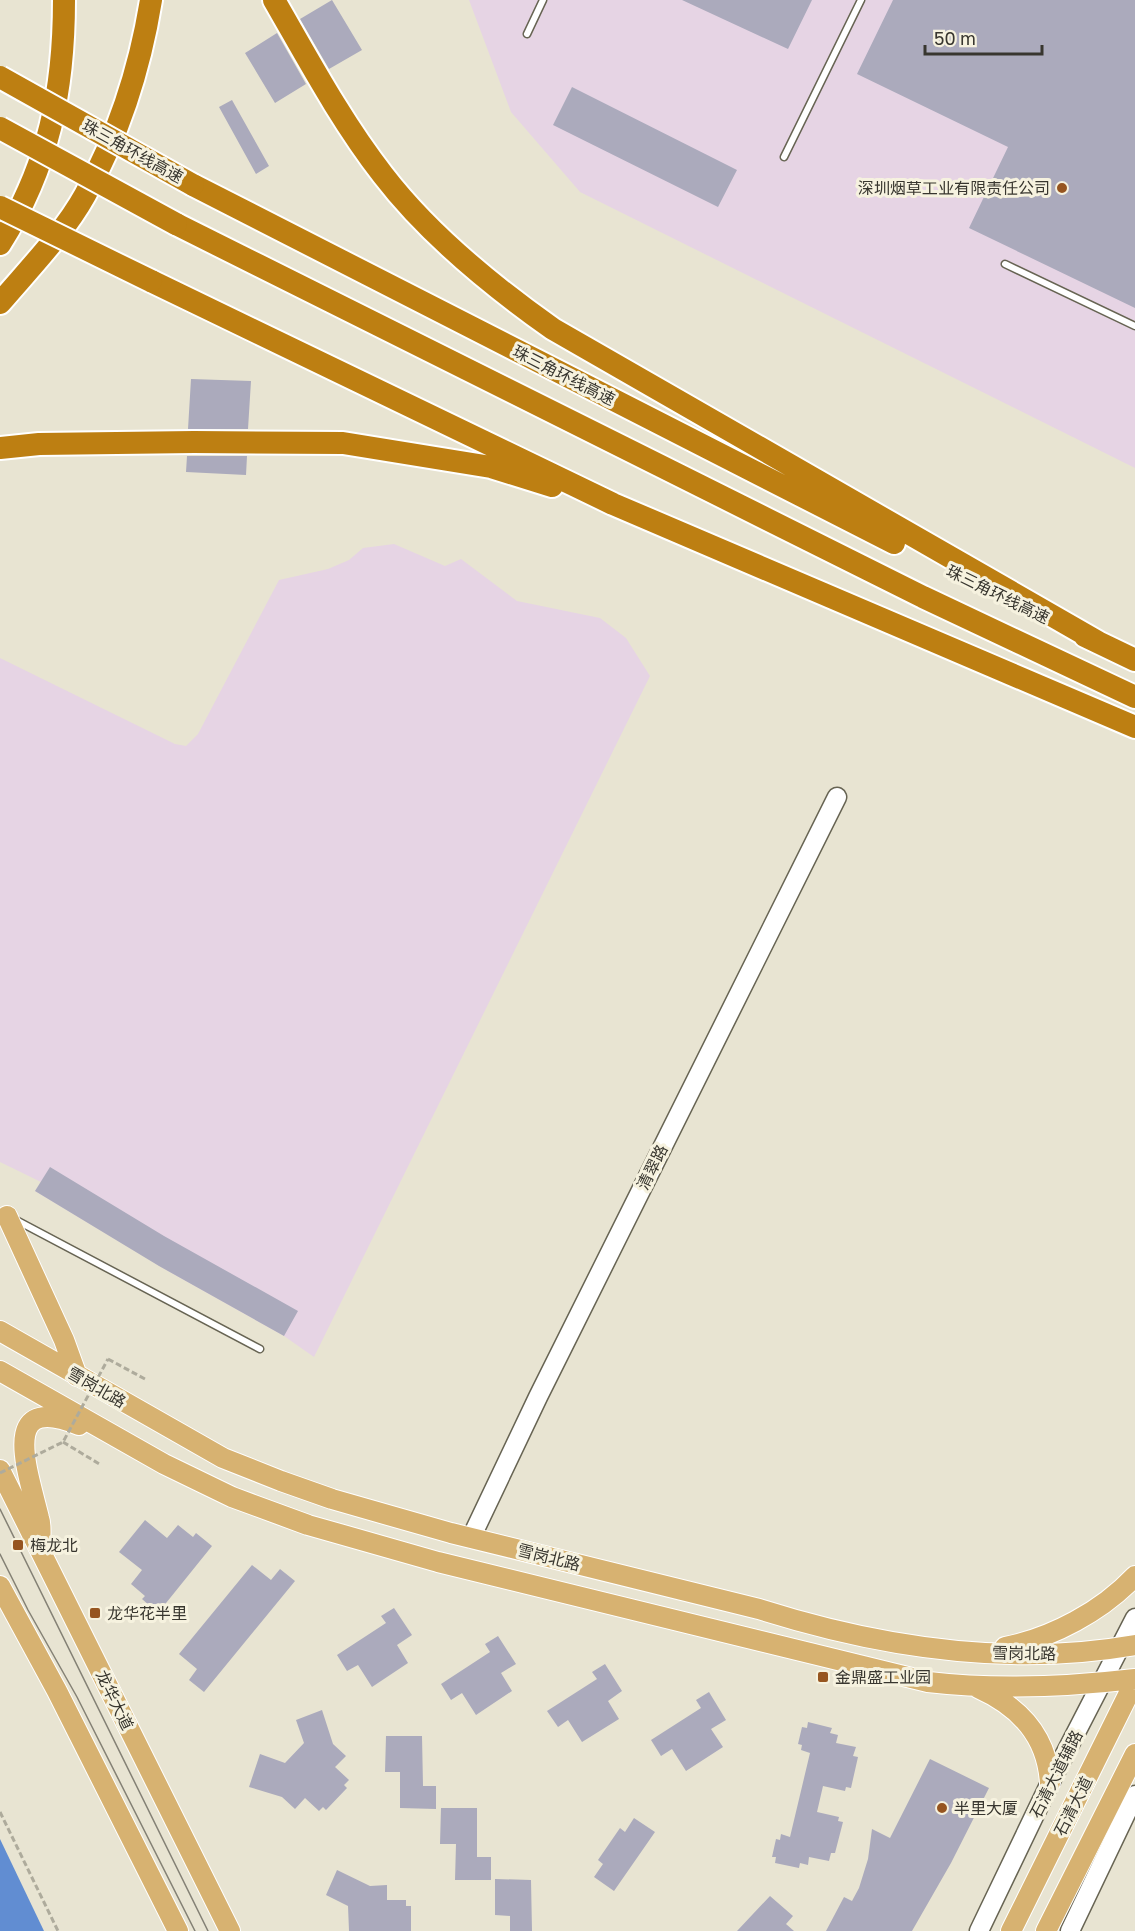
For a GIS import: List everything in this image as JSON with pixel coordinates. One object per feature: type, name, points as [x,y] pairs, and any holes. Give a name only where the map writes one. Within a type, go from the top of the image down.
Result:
[{"type":"highway","points":[[0,244],[32,183],[49,138],[59,92],[64,47],[64,0]]},
{"type":"highway","points":[[0,303],[85,196],[123,117],[151,0]]},
{"type":"highway","points":[[274,0],[361,146],[384,177],[439,235],[525,309],[553,329],[1098,642]]},
{"type":"highway","name":"珠三角环线高速","points":[[0,77],[193,185],[940,567],[1135,660]]},
{"type":"highway","name":"珠三角环线高速","points":[[0,128],[176,224],[912,592],[1135,697]]},
{"type":"highway","points":[[0,207],[613,504],[1135,727]]},
{"type":"highway","points":[[0,448],[39,444],[343,443],[490,467],[613,504]]},
{"type":"main road","points":[[3,1214],[64,1340],[77,1376]]},
{"type":"main road","name":"雪岗北路","points":[[0,1332],[233,1462],[332,1499],[471,1538],[759,1609],[802,1623],[926,1647],[980,1652],[1063,1653],[1128,1646]]},
{"type":"main road","name":"雪岗北路","points":[[0,1371],[104,1431],[232,1497],[308,1525],[438,1562],[928,1682],[975,1687],[1135,1680]]},
{"type":"main road","points":[[39,1548],[40,1522],[11,1450],[13,1428],[25,1418],[37,1416],[104,1431]]},
{"type":"main road","name":"龙华大道","points":[[0,1472],[230,1931]]},
{"type":"main road","points":[[980,1652],[1016,1645],[1051,1634],[1109,1599],[1135,1576]]},
{"type":"main road","points":[[0,1586],[57,1691],[178,1931]]},
{"type":"main road","name":"石清大道","points":[[1011,1931],[1135,1680]]},
{"type":"main road","points":[[975,1687],[1007,1704],[1032,1726],[1045,1755],[1050,1784]]},
{"type":"main road","name":"石清大道","points":[[1046,1931],[1135,1754]]},
{"type":"street","name":"清翠路","points":[[471,1538],[538,1397],[837,797]]},
{"type":"street","name":"石清大道辅路","points":[[979,1931],[1050,1784],[1104,1683],[1128,1646],[1135,1618]]},
{"type":"street","points":[[1070,1931],[1135,1795]]},
{"type":"lane","points":[[527,34],[543,0]]},
{"type":"lane","points":[[784,157],[861,0]]},
{"type":"lane","points":[[1005,264],[1135,326]]},
{"type":"lane","points":[[3,1214],[260,1348]]},
{"type":"path","points":[[0,1472],[63,1442],[108,1359],[145,1379]]},
{"type":"path","points":[[63,1442],[101,1466]]},
{"type":"path","points":[[0,1812],[58,1931]]},
{"type":"shaded area","name":"深圳烟草工业有限责任公司","points":[[469,0],[1135,0],[1135,468],[580,192],[511,112]]},
{"type":"shaded area","points":[[394,544],[445,566],[461,559],[517,601],[600,618],[626,638],[650,676],[314,1357],[284,1336],[168,1271],[35,1191],[41,1182],[0,1162],[0,658],[175,744],[186,746],[198,734],[279,580],[328,569],[349,560],[363,548]]},
{"type":"water","points":[[0,1839],[44,1931],[0,1931]]},
{"type":"building","points":[[332,0],[362,50],[329,69],[300,19]]},
{"type":"building","points":[[682,0],[812,0],[788,49]]},
{"type":"building","name":"深圳烟草工业有限责任公司","points":[[893,0],[1135,0],[1135,308],[969,228],[1008,147],[857,74]]},
{"type":"building","points":[[277,33],[306,84],[275,103],[245,53]]},
{"type":"building","points":[[572,87],[737,170],[718,207],[553,125]]},
{"type":"building","points":[[232,100],[269,166],[256,174],[219,107]]},
{"type":"building","points":[[191,379],[251,381],[248,429],[188,429]]},
{"type":"building","points":[[187,456],[247,456],[246,475],[186,472]]},
{"type":"building","points":[[50,1167],[164,1236],[298,1311],[284,1336],[159,1266],[35,1191]]},
{"type":"building","points":[[145,1520],[167,1538],[178,1525],[193,1537],[196,1533],[212,1546],[158,1613],[142,1599],[145,1596],[131,1584],[142,1570],[119,1552]]},
{"type":"building","points":[[252,1565],[271,1580],[280,1569],[295,1581],[204,1692],[189,1680],[197,1669],[179,1654]]},
{"type":"building","points":[[394,1608],[412,1635],[397,1645],[408,1663],[372,1687],[358,1665],[347,1671],[337,1655],[386,1623],[381,1616]]},
{"type":"building","points":[[498,1636],[516,1664],[501,1673],[512,1691],[476,1715],[462,1693],[451,1700],[441,1684],[490,1652],[485,1644]]},
{"type":"building","points":[[605,1664],[622,1691],[608,1701],[619,1719],[582,1742],[568,1720],[558,1727],[547,1711],[597,1679],[592,1672]]},
{"type":"building","points":[[709,1692],[726,1720],[711,1729],[723,1747],[686,1771],[672,1749],[661,1756],[651,1740],[701,1708],[696,1700]]},
{"type":"building","points":[[322,1710],[333,1744],[346,1756],[335,1767],[349,1780],[344,1785],[347,1788],[326,1810],[323,1807],[319,1811],[305,1798],[295,1809],[282,1797],[249,1787],[260,1754],[285,1763],[304,1743],[296,1720]]},
{"type":"building","points":[[808,1722],[832,1728],[830,1733],[838,1735],[836,1743],[856,1747],[853,1756],[858,1757],[851,1788],[846,1787],[845,1791],[823,1786],[817,1812],[839,1817],[838,1821],[843,1822],[835,1853],[831,1853],[829,1861],[809,1857],[808,1865],[800,1863],[799,1868],[775,1863],[776,1857],[772,1857],[776,1839],[780,1840],[781,1834],[790,1837],[810,1753],[801,1750],[802,1745],[798,1744],[802,1727],[807,1728]]},
{"type":"building","points":[[386,1736],[422,1736],[423,1786],[436,1786],[436,1809],[400,1808],[400,1772],[385,1772]]},
{"type":"building","points":[[930,1759],[989,1788],[951,1863],[912,1931],[826,1931],[844,1897],[852,1901],[859,1888],[868,1859],[872,1829],[890,1838]]},
{"type":"building","points":[[441,1808],[477,1808],[477,1857],[491,1857],[491,1880],[455,1880],[456,1844],[440,1844]]},
{"type":"building","points":[[634,1818],[655,1832],[614,1891],[594,1877],[603,1864],[598,1860],[620,1828],[625,1832]]},
{"type":"building","points":[[337,1870],[370,1886],[387,1885],[387,1900],[406,1900],[406,1906],[411,1906],[411,1931],[349,1931],[348,1906],[326,1895]]},
{"type":"building","points":[[495,1879],[531,1880],[532,1931],[510,1931],[510,1916],[495,1915]]},
{"type":"building","points":[[770,1896],[793,1916],[786,1924],[794,1931],[737,1931]]},
{"type":"tram line","points":[[0,1509],[208,1931]]},
{"type":"tram line","points":[[0,1554],[28,1610],[77,1697],[195,1931]]},
{"type":"place","name":"深圳烟草工业有限责任公司","points":[[1062,188]]},
{"type":"place","name":"梅龙北","points":[[18,1545]]},
{"type":"place","name":"龙华花半里","points":[[95,1613]]},
{"type":"place","name":"金鼎盛工业园","points":[[823,1677]]},
{"type":"place","name":"半里大厦","points":[[942,1808]]}]
